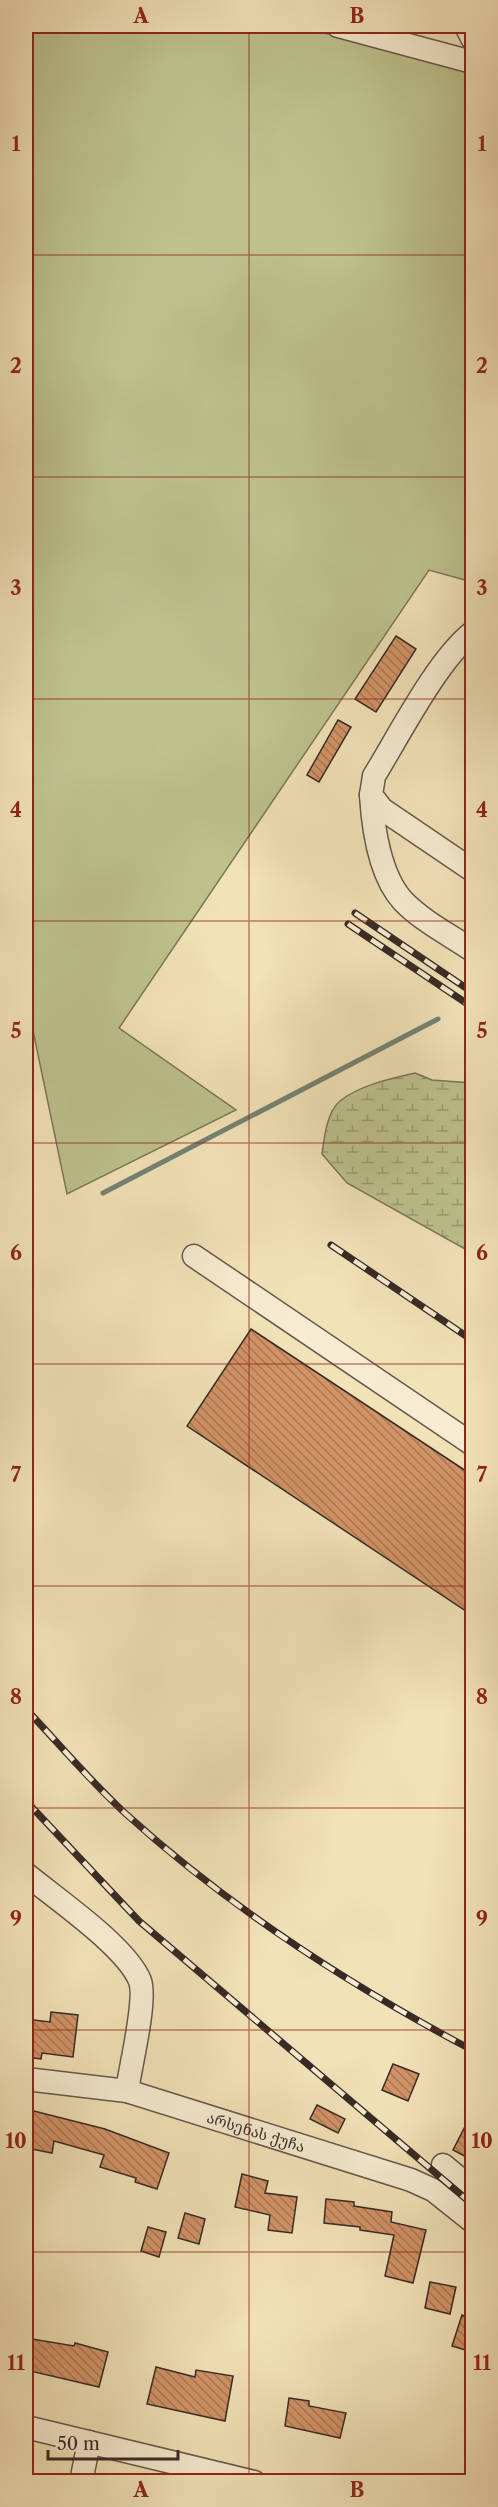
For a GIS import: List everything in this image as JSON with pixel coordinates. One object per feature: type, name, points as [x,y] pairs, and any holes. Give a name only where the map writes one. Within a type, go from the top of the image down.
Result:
[{"type":"street","points":[[338,26],[472,62]]},
{"type":"street","points":[[466,26],[472,38]]},
{"type":"street","points":[[472,633],[459,643],[374,776],[371,795],[372,814],[388,876],[403,901],[472,950]]},
{"type":"street","points":[[371,795],[382,809],[472,870]]},
{"type":"street","points":[[194,1256],[472,1444]]},
{"type":"street","points":[[26,1874],[122,1953],[140,1982],[141,2004],[127,2091]]},
{"type":"street","name":"არსენას ქუჩა","points":[[26,2079],[127,2091],[411,2180],[433,2190],[472,2221]]},
{"type":"street","points":[[443,2165],[472,2190]]},
{"type":"street","points":[[26,2427],[254,2481]]},
{"type":"street","points":[[81,2481],[89,2442]]},
{"type":"green space","points":[[26,26],[299,26],[472,73],[472,582],[429,570],[119,1028],[236,1110],[67,1194],[26,997]]},
{"type":"green space","points":[[415,1073],[432,1080],[472,1083],[472,1253],[347,1183],[322,1154],[329,1118],[340,1101],[366,1087]]},
{"type":"building","points":[[396,636],[416,649],[376,712],[355,699]]},
{"type":"building","points":[[338,720],[351,727],[319,782],[307,775]]},
{"type":"building","points":[[251,1329],[472,1475],[472,1615],[187,1426]]},
{"type":"building","points":[[51,2012],[78,2015],[73,2057],[42,2053],[41,2059],[26,2057],[26,2019],[50,2022]]},
{"type":"building","points":[[393,2064],[419,2074],[408,2101],[382,2090]]},
{"type":"building","points":[[317,2105],[345,2119],[338,2133],[310,2119]]},
{"type":"building","points":[[26,2109],[105,2129],[169,2153],[157,2189],[135,2182],[136,2178],[100,2167],[104,2155],[54,2141],[52,2153],[26,2148]]},
{"type":"building","points":[[472,2113],[472,2160],[453,2150]]},
{"type":"building","points":[[242,2174],[268,2181],[265,2193],[297,2197],[292,2233],[268,2230],[270,2215],[235,2207]]},
{"type":"building","points":[[326,2199],[354,2202],[354,2206],[392,2212],[391,2222],[426,2230],[413,2283],[385,2276],[394,2235],[360,2230],[360,2227],[324,2223]]},
{"type":"building","points":[[185,2213],[205,2219],[199,2244],[178,2238]]},
{"type":"building","points":[[148,2227],[166,2232],[159,2257],[141,2251]]},
{"type":"building","points":[[430,2282],[456,2287],[450,2314],[425,2308]]},
{"type":"building","points":[[462,2315],[472,2319],[472,2352],[452,2346]]},
{"type":"building","points":[[26,2338],[74,2346],[75,2343],[108,2352],[99,2387],[26,2370]]},
{"type":"building","points":[[156,2367],[195,2377],[196,2370],[233,2376],[225,2421],[147,2404]]},
{"type":"building","points":[[289,2398],[309,2401],[309,2406],[346,2413],[340,2438],[285,2426]]},
{"type":"waterway","points":[[103,1193],[438,1019]]},
{"type":"railway","points":[[355,913],[472,992]]},
{"type":"railway","points":[[348,924],[472,1007]]},
{"type":"railway","points":[[331,1245],[472,1340]]},
{"type":"railway","points":[[26,1709],[113,1802],[207,1881],[249,1913],[336,1972],[472,2050]]},
{"type":"railway","points":[[26,1801],[139,1921],[472,2204]]}]
